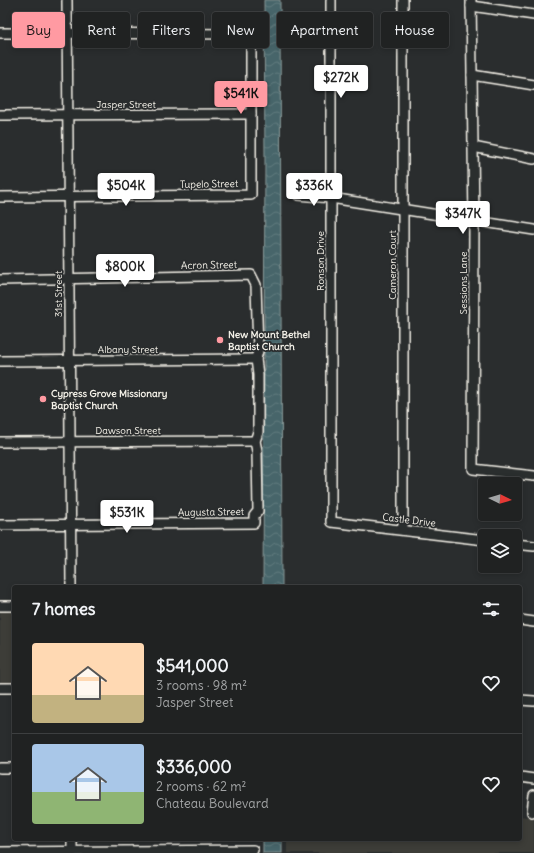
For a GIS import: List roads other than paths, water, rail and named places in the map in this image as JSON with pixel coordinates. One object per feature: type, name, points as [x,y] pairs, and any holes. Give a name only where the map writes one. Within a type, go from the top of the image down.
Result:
[{"type":"street","name":"31st Street","points":[[67,0],[71,585]]},
{"type":"street","name":"Ronson Drive","points":[[330,0],[331,522]]},
{"type":"street","name":"Cameron Court","points":[[403,0],[403,530]]},
{"type":"street","points":[[471,3],[534,15]]},
{"type":"street","name":"Sessions Lane","points":[[471,3],[474,221],[473,469],[534,476]]},
{"type":"street","points":[[0,33],[251,34],[251,114]]},
{"type":"street","points":[[472,76],[534,85]]},
{"type":"street","name":"Jasper Street","points":[[0,115],[251,114]]},
{"type":"street","name":"Tupelo Street","points":[[0,197],[251,195],[251,114]]},
{"type":"street","points":[[473,147],[534,159]]},
{"type":"street","points":[[298,195],[331,198],[534,230]]},
{"type":"street","name":"Acron Street","points":[[0,280],[251,275],[256,285],[258,351],[256,359]]},
{"type":"street","points":[[255,441],[258,432],[258,382],[256,359]]},
{"type":"street","name":"Albany Street","points":[[0,361],[256,359]]},
{"type":"street","name":"Dawson Street","points":[[0,442],[255,441]]},
{"type":"street","name":"Augusta Street","points":[[0,525],[254,523],[254,516],[258,511],[257,451],[255,441]]},
{"type":"street","name":"Castle Drive","points":[[331,522],[478,539]]},
{"type":"street","points":[[522,545],[534,546]]},
{"type":"street","points":[[0,606],[12,606]]},
{"type":"street","points":[[522,620],[534,622]]},
{"type":"street","points":[[0,688],[12,688]]},
{"type":"street","points":[[522,700],[534,701]]},
{"type":"street","points":[[0,768],[12,768]]},
{"type":"street","points":[[522,777],[534,779]]},
{"type":"street","points":[[532,812],[534,796]]},
{"type":"street","points":[[72,841],[72,852]]},
{"type":"street","points":[[0,852],[253,850]]},
{"type":"water","points":[[264,0],[280,0],[280,12],[277,12],[277,48],[280,48],[282,585],[263,585],[264,48],[269,48],[269,12],[264,12]]},
{"type":"water","points":[[263,841],[282,841],[282,853],[263,853]]},
{"type":"place","name":"New Mount Bethel Baptist Church","points":[[220,340]]},
{"type":"place","name":"Cypress Grove Missionary Baptist Church","points":[[43,399]]}]
